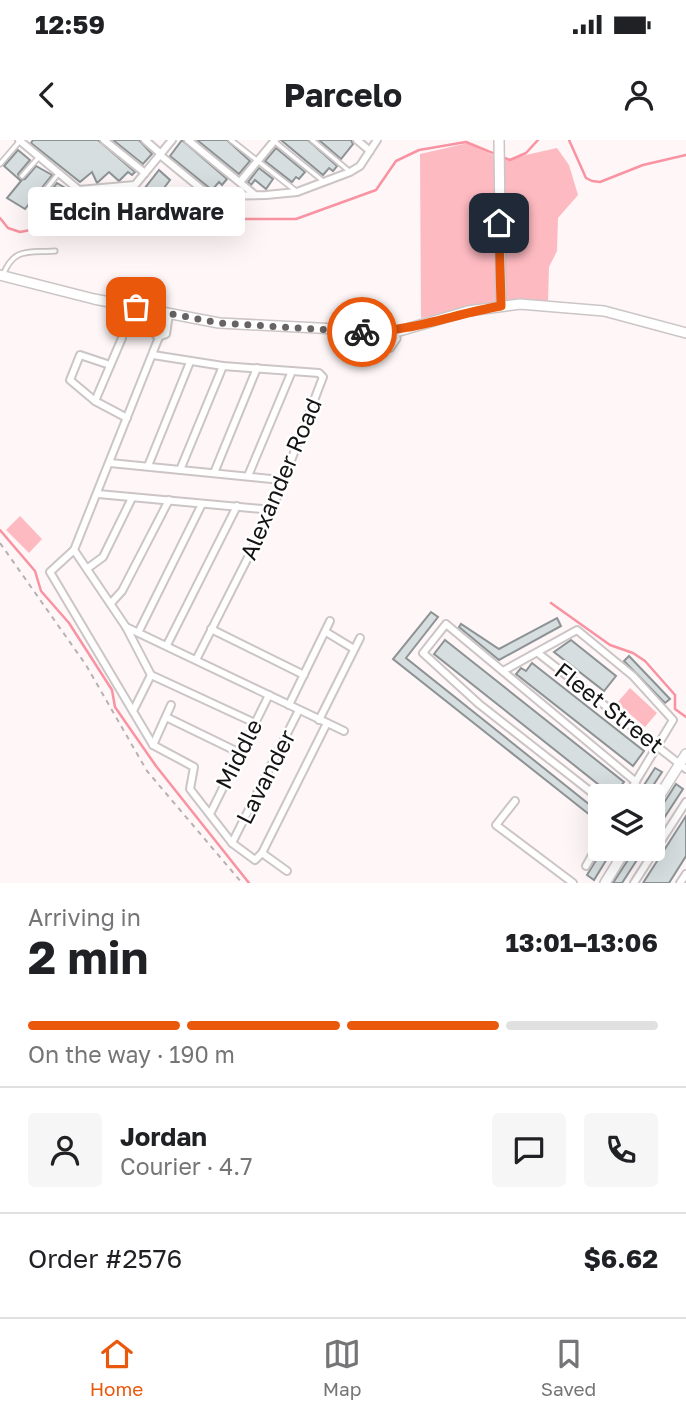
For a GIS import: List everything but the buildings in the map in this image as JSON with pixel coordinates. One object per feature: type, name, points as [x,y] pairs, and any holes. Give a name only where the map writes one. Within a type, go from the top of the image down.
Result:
[{"type":"street","points":[[19,140],[79,190],[135,185],[172,140]]},
{"type":"street","points":[[104,140],[145,173]]},
{"type":"street","points":[[145,140],[210,196],[297,192],[351,172],[360,166],[377,140]]},
{"type":"street","points":[[188,140],[255,195]]},
{"type":"street","points":[[240,183],[274,140]]},
{"type":"street","points":[[357,140],[370,150]]},
{"type":"street","points":[[499,140],[501,306]]},
{"type":"street","points":[[1,275],[94,299],[219,323],[396,331],[468,312],[520,304],[604,311],[686,333]]},
{"type":"street","points":[[157,311],[153,332],[159,337]]},
{"type":"street","points":[[169,314],[166,334],[159,337],[74,550],[50,572],[153,745],[196,769],[189,786],[232,843],[255,860],[262,853],[327,723]]},
{"type":"street","points":[[95,401],[122,338]]},
{"type":"street","points":[[110,365],[83,355],[79,357],[70,380],[95,401],[127,418]]},
{"type":"street","name":"Alexander Road","points":[[153,355],[223,366],[319,373],[323,379],[281,480],[272,510],[196,660]]},
{"type":"street","points":[[148,466],[190,362]]},
{"type":"street","points":[[180,470],[223,366]]},
{"type":"street","points":[[214,473],[257,368]]},
{"type":"street","points":[[248,476],[292,371]]},
{"type":"street","points":[[110,463],[281,480]]},
{"type":"street","points":[[98,494],[272,510]]},
{"type":"street","points":[[88,568],[103,557],[132,498]]},
{"type":"street","points":[[111,603],[122,591],[169,500]]},
{"type":"street","points":[[139,631],[202,504]]},
{"type":"street","points":[[167,645],[237,506]]},
{"type":"street","points":[[74,550],[126,626],[151,676],[255,723]]},
{"type":"street","points":[[289,705],[330,621]]},
{"type":"street","points":[[503,671],[577,630],[633,676],[673,720],[636,782],[446,624],[423,653],[480,704],[588,790]]},
{"type":"street","points":[[126,626],[344,731]]},
{"type":"street","points":[[211,629],[304,675]]},
{"type":"street","points":[[326,632],[354,649]]},
{"type":"street","points":[[319,720],[360,638]]},
{"type":"street","name":"Fleet Street","points":[[538,653],[683,766]]},
{"type":"street","points":[[133,711],[151,676]]},
{"type":"street","name":"Middle","points":[[210,814],[269,695]]},
{"type":"street","points":[[153,745],[171,705]]},
{"type":"street","name":"Lavander","points":[[232,843],[299,710]]},
{"type":"street","points":[[166,717],[240,752]]},
{"type":"street","points":[[665,790],[683,766],[686,754]]},
{"type":"street","points":[[515,801],[496,825],[573,883]]},
{"type":"street","points":[[634,883],[686,802]]},
{"type":"street","points":[[262,853],[287,871]]},
{"type":"street","points":[[586,866],[589,861]]},
{"type":"street","points":[[604,883],[618,861]]},
{"type":"street","points":[[680,883],[686,874]]},
{"type":"lane","points":[[0,164],[19,140]]},
{"type":"lane","points":[[231,140],[297,192]]},
{"type":"lane","points":[[274,140],[324,182]]},
{"type":"lane","points":[[312,140],[351,172]]},
{"type":"lane","points":[[22,176],[39,157]]},
{"type":"lane","points":[[38,200],[59,173]]},
{"type":"lane","points":[[65,207],[79,190]]},
{"type":"lane","points":[[1,275],[12,257],[18,254],[55,251]]},
{"type":"lane","points":[[391,349],[398,339],[396,331]]},
{"type":"path","points":[[0,543],[86,665],[147,771],[242,883]]},
{"type":"shaded area","points":[[468,143],[503,160],[557,148],[569,165],[578,195],[558,218],[557,251],[549,267],[548,303],[473,307],[421,318],[420,154]]},
{"type":"shaded area","points":[[20,516],[42,539],[29,553],[6,530]]},
{"type":"shaded area","points":[[630,688],[657,713],[645,727],[617,703]]},
{"type":"waterway","points":[[0,218],[8,228],[20,232],[61,224],[79,230],[99,228],[171,213],[224,219],[296,219],[376,190],[396,161],[419,150],[466,142],[510,160],[526,153],[538,140]]},
{"type":"waterway","points":[[569,140],[586,178],[592,181],[600,182],[643,165],[686,155]]},
{"type":"waterway","points":[[0,530],[35,571],[41,591],[69,623],[112,690],[115,707],[156,766],[249,883]]},
{"type":"waterway","points":[[551,603],[610,645],[633,653],[645,661],[675,695],[675,709],[686,717]]},
{"type":"way so far","points":[[136,307],[219,323],[362,332]]},
{"type":"place","name":"Edcin Hardware","points":[[136,307]]},
{"type":"route","points":[[362,332],[396,331],[501,306],[499,223]]}]
